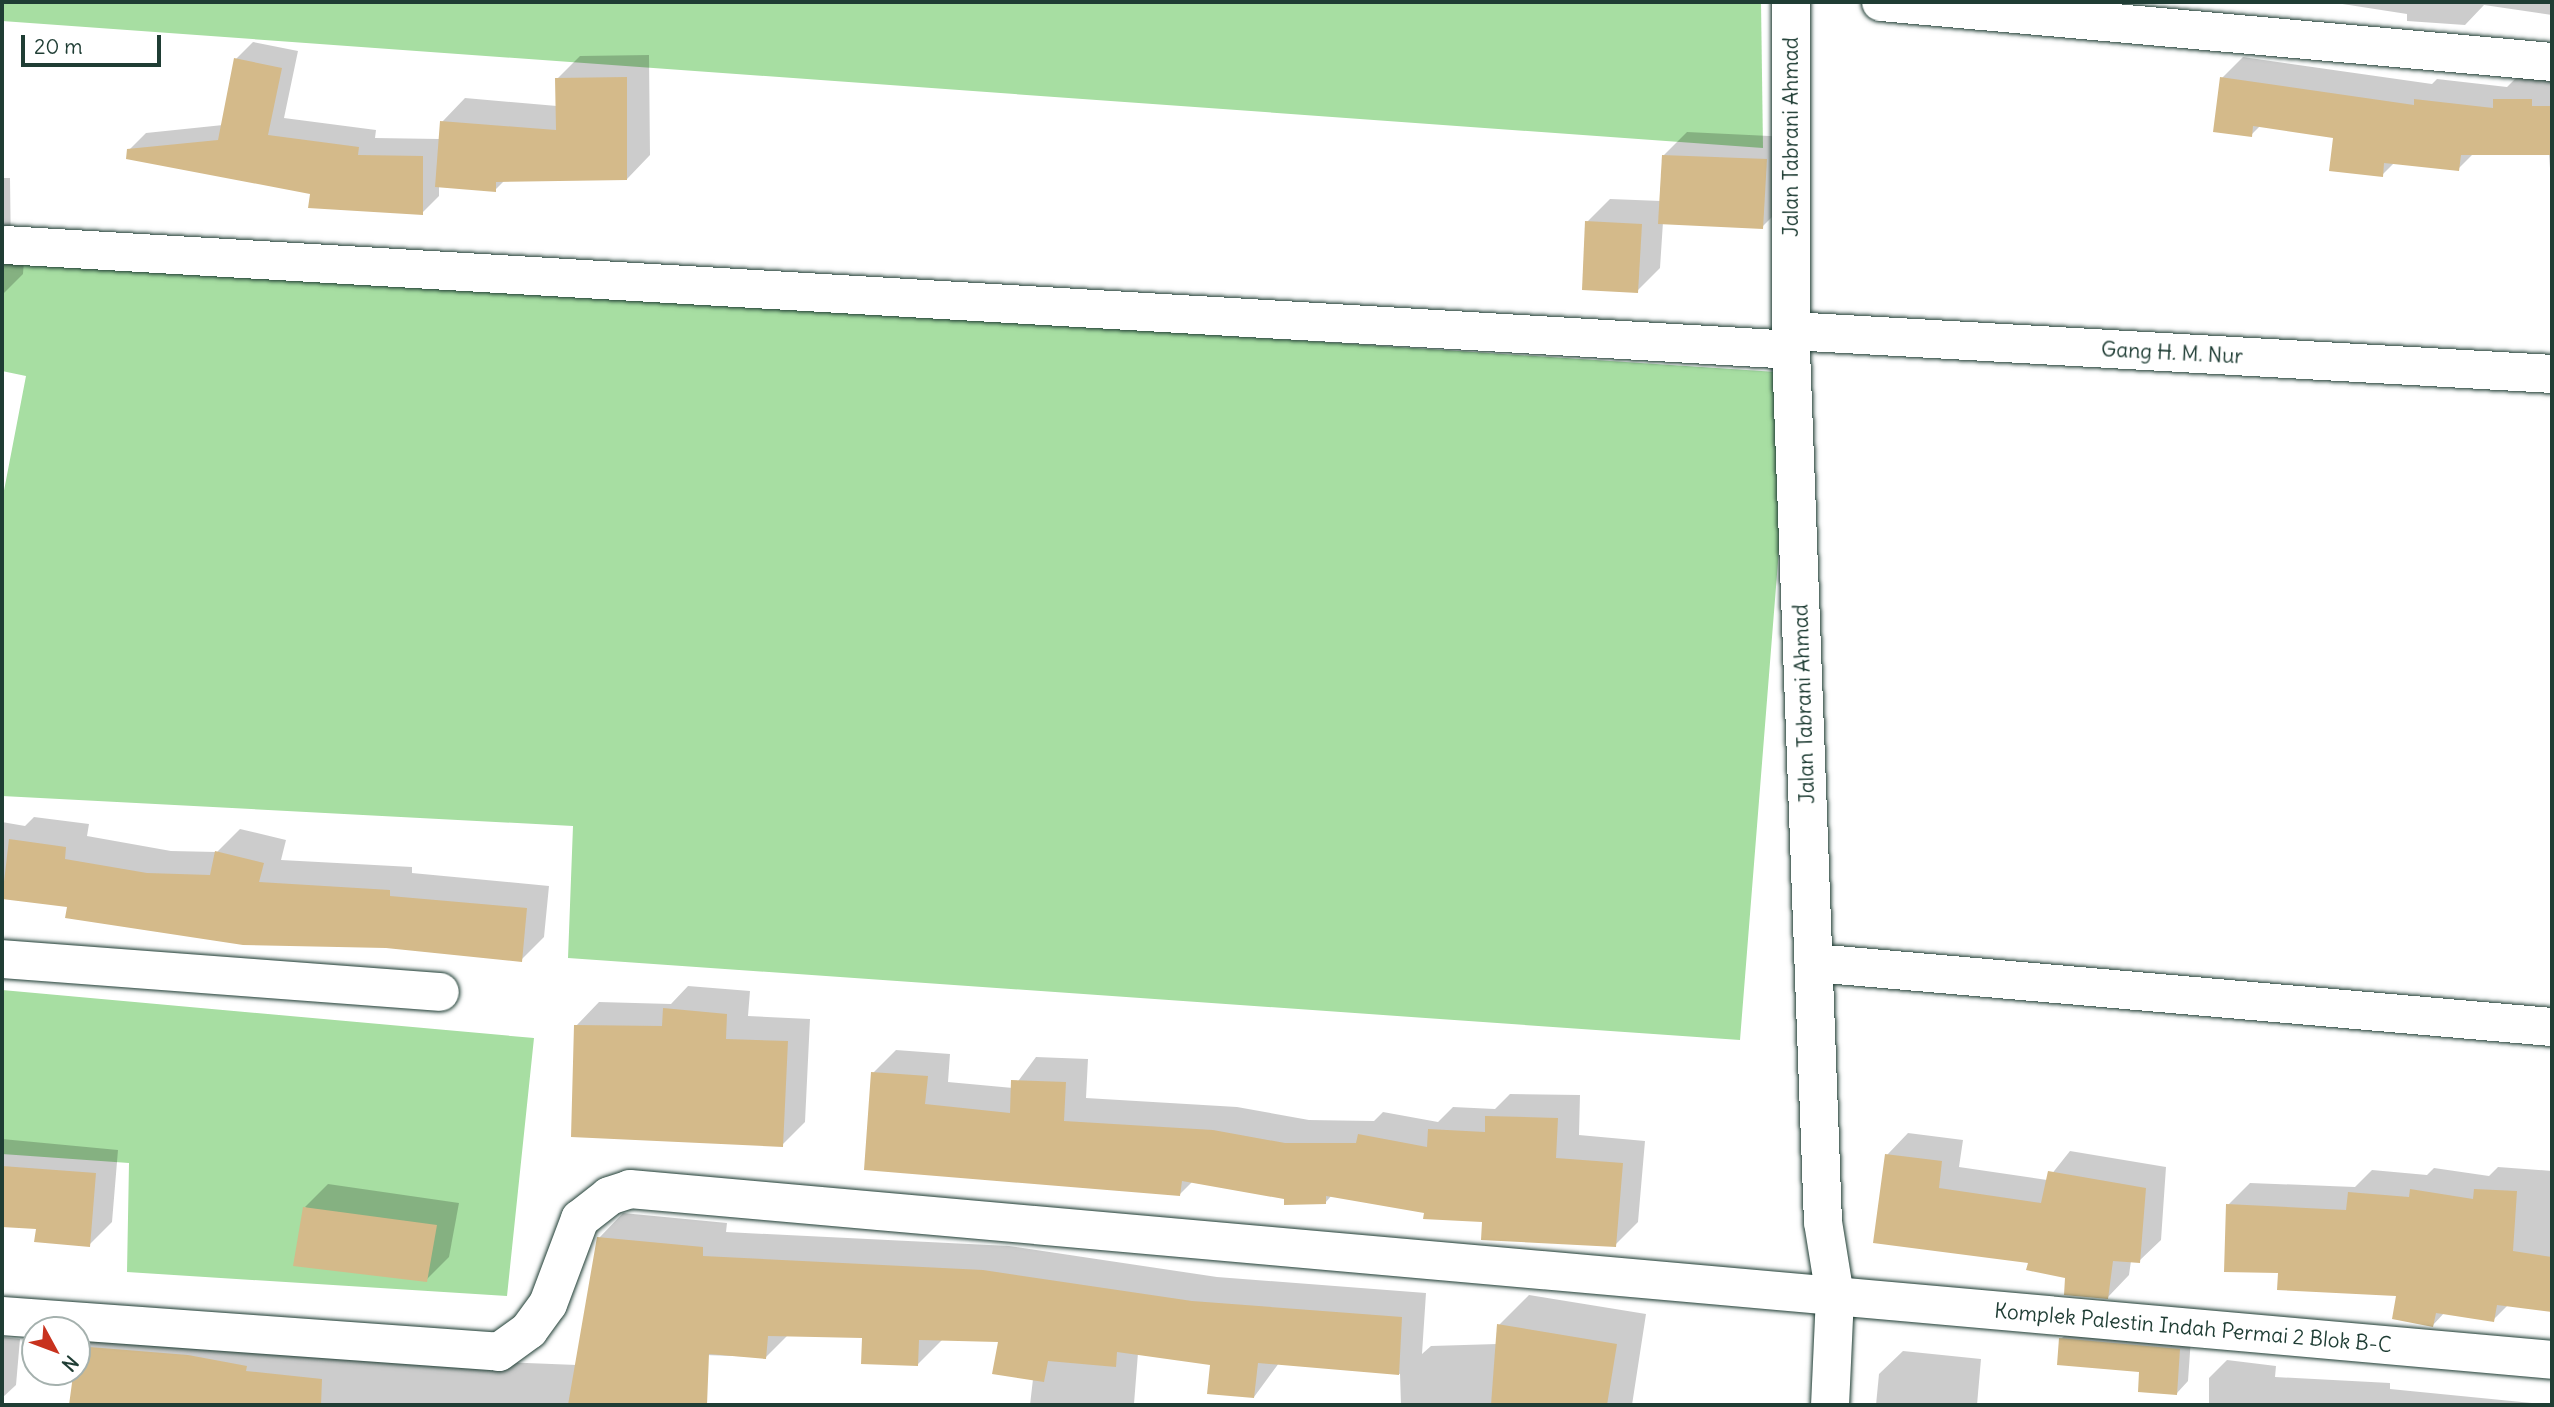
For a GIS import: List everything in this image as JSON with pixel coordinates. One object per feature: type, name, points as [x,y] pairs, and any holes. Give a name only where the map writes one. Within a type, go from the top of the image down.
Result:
[{"type":"street","name":"Jalan Tabrani Ahmad","points":[[1791,2],[1791,341],[1823,1222],[1835,1296],[1830,1405]]},
{"type":"street","points":[[1881,2],[2552,62]]},
{"type":"street","name":"Gang H. M. Nur","points":[[5,245],[1791,341],[2552,374]]},
{"type":"street","points":[[2,959],[440,992]]},
{"type":"street","points":[[1814,963],[2552,1027]]},
{"type":"street","name":"Komplek Palestin Indah Permai 2 Blok B-C","points":[[2,1316],[499,1352],[529,1330],[548,1304],[580,1219],[609,1196],[630,1189],[2552,1360]]},
{"type":"green space","points":[[2,2],[1761,2],[1763,148],[2,21]]},
{"type":"green space","points":[[2,255],[1793,373],[1740,1040],[568,958],[573,826],[2,796],[2,501],[26,376],[2,371]]},
{"type":"green space","points":[[2,990],[534,1038],[507,1296],[127,1272],[129,1163],[2,1154]]},
{"type":"building","points":[[234,58],[282,68],[268,135],[359,147],[358,155],[423,156],[423,215],[308,208],[310,194],[126,159],[127,149],[218,140]]},
{"type":"building","points":[[627,77],[627,180],[496,182],[496,192],[435,187],[440,121],[556,130],[555,78]]},
{"type":"building","points":[[2220,77],[2414,105],[2414,99],[2493,108],[2493,99],[2532,99],[2532,106],[2552,106],[2552,155],[2461,155],[2459,171],[2384,163],[2383,177],[2329,171],[2333,138],[2253,126],[2252,137],[2213,132]]},
{"type":"building","points":[[1662,155],[1767,159],[1763,229],[1658,224]]},
{"type":"building","points":[[1585,221],[1642,224],[1638,293],[1582,290]]},
{"type":"building","points":[[9,839],[66,847],[65,859],[147,873],[210,875],[215,851],[264,863],[259,882],[390,890],[390,896],[527,908],[522,962],[386,948],[243,945],[65,918],[67,907],[2,899]]},
{"type":"building","points":[[663,1008],[727,1014],[726,1039],[788,1041],[783,1147],[571,1137],[574,1025],[662,1026]]},
{"type":"building","points":[[871,1072],[928,1076],[925,1104],[1010,1113],[1011,1080],[1066,1082],[1064,1121],[1213,1130],[1285,1143],[1356,1143],[1358,1134],[1427,1147],[1428,1129],[1485,1132],[1485,1116],[1558,1118],[1556,1158],[1623,1163],[1616,1247],[1481,1240],[1482,1222],[1423,1219],[1424,1213],[1326,1196],[1326,1204],[1284,1205],[1284,1199],[1182,1181],[1180,1196],[864,1170]]},
{"type":"building","points":[[1885,1154],[1942,1161],[1939,1188],[2041,1203],[2048,1171],[2146,1188],[2140,1263],[2113,1261],[2108,1299],[2064,1295],[2065,1278],[2026,1270],[2028,1263],[1873,1243]]},
{"type":"building","points":[[2,1166],[96,1173],[90,1247],[34,1242],[36,1229],[2,1227]]},
{"type":"building","points":[[2410,1189],[2473,1199],[2474,1189],[2517,1191],[2513,1251],[2552,1257],[2552,1312],[2497,1305],[2494,1322],[2436,1313],[2433,1327],[2392,1319],[2396,1296],[2277,1290],[2278,1273],[2224,1272],[2226,1204],[2346,1210],[2348,1192],[2409,1197]]},
{"type":"building","points":[[303,1207],[437,1225],[427,1282],[293,1266]]},
{"type":"building","points":[[597,1237],[703,1247],[703,1256],[983,1270],[1192,1301],[1402,1317],[1399,1375],[1258,1363],[1254,1398],[1207,1394],[1210,1365],[1117,1352],[1116,1367],[1048,1361],[1044,1382],[992,1374],[998,1342],[919,1340],[918,1366],[861,1364],[862,1338],[768,1336],[766,1359],[709,1354],[707,1405],[568,1405]]},
{"type":"building","points":[[1497,1324],[1617,1344],[1607,1405],[1491,1405]]},
{"type":"building","points":[[2059,1338],[2180,1349],[2177,1395],[2138,1392],[2139,1372],[2057,1365]]},
{"type":"building","points":[[91,1347],[188,1355],[247,1366],[246,1371],[322,1379],[321,1405],[69,1405],[72,1386],[91,1386]]}]
